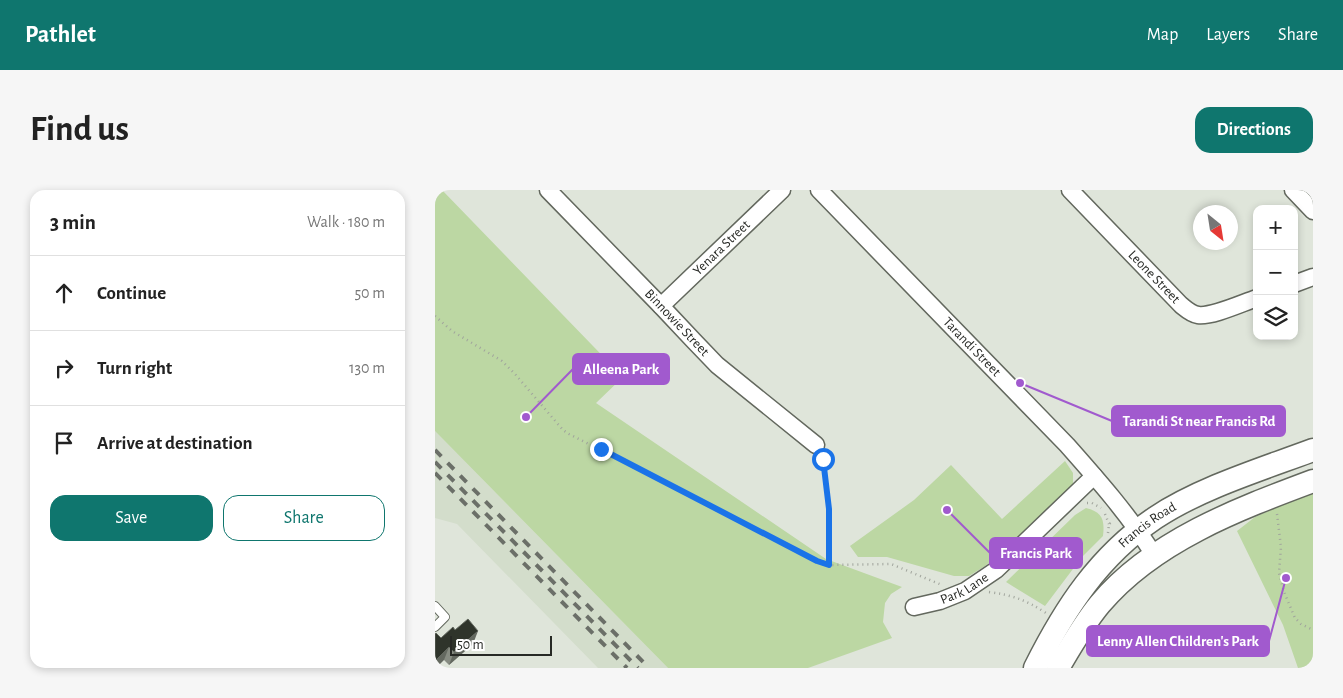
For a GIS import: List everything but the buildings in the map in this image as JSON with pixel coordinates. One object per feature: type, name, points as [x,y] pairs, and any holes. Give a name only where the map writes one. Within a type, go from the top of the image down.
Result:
[{"type":"main road","name":"Francis Road","points":[[1035,668],[1052,634],[1079,592],[1109,557],[1138,530],[1163,513],[1198,495],[1313,450]]},
{"type":"main road","name":"Francis Road","points":[[1058,668],[1099,604],[1118,585],[1153,556],[1200,528],[1236,511],[1313,481]]},
{"type":"street","name":"Binnowie Street","points":[[548,190],[717,365],[815,446]]},
{"type":"street","name":"Yenara Street","points":[[661,306],[782,190]]},
{"type":"street","name":"Leone Street","points":[[1070,190],[1189,312],[1197,315],[1207,315],[1253,299]]},
{"type":"street","points":[[1293,190],[1313,211]]},
{"type":"street","name":"Tarandi Street","points":[[822,191],[1067,445],[1095,476],[1138,530],[1153,556]]},
{"type":"street","points":[[1298,283],[1313,277]]},
{"type":"street","name":"Park Lane","points":[[913,607],[940,601],[965,591],[996,570],[1095,476]]},
{"type":"lane","points":[[435,606],[445,617],[435,627]]},
{"type":"path","points":[[435,316],[452,332],[502,361],[563,430],[817,561],[829,565],[891,564],[944,586],[954,586],[958,582],[970,598],[985,592],[1007,595],[1032,603],[1046,613]]},
{"type":"path","points":[[815,446],[823,459],[829,509],[829,565]]},
{"type":"path","points":[[1276,508],[1281,547],[1279,574],[1284,592],[1295,618],[1301,624],[1313,630]]},
{"type":"shaded area","points":[[435,431],[668,668],[598,668],[457,524],[435,518]]},
{"type":"green space","points":[[435,190],[442,190],[623,377],[596,403],[826,559],[902,587],[891,594],[885,603],[883,622],[892,638],[808,668],[668,668],[435,431]]},
{"type":"green space","points":[[1065,461],[1073,473],[1073,484],[1004,550],[985,566],[969,576],[954,576],[887,557],[858,557],[850,546],[914,500],[951,465],[1002,519]]},
{"type":"green space","points":[[1313,491],[1313,668],[1298,668],[1283,625],[1237,531],[1255,517]]},
{"type":"green space","points":[[1086,508],[1096,512],[1101,517],[1103,521],[1103,536],[1082,557],[1045,606],[1006,582],[1075,515]]},
{"type":"railway","points":[[435,450],[649,668]]},
{"type":"railway","points":[[435,462],[638,668]]},
{"type":"railway","points":[[435,473],[627,668]]},
{"type":"place","name":"Tarandi St near Francis Rd","points":[[1020,383]]},
{"type":"place","name":"Alleena Park","points":[[526,417]]},
{"type":"place","name":"Francis Park","points":[[947,510]]},
{"type":"place","name":"Lenny Allen Children's Park","points":[[1286,578]]},
{"type":"route","points":[[601,449],[817,561],[829,565],[829,509],[823,459]]}]
